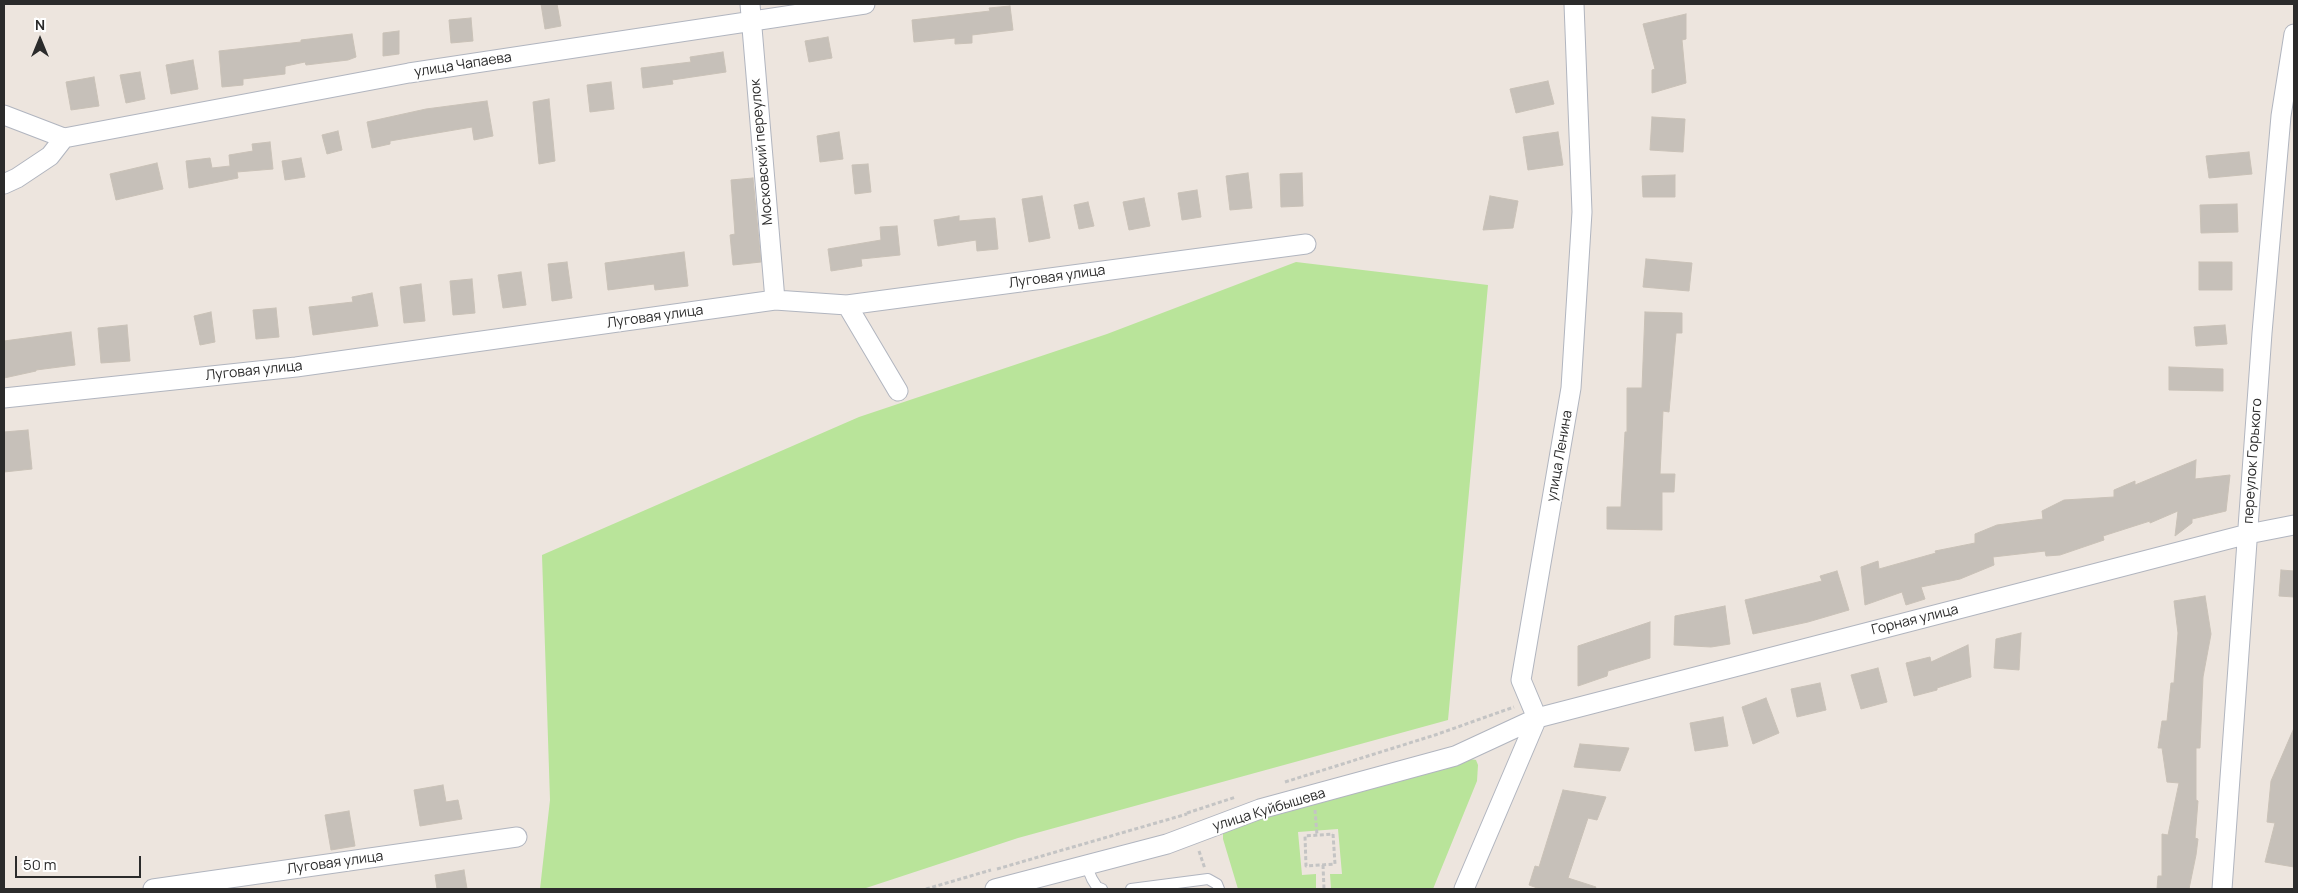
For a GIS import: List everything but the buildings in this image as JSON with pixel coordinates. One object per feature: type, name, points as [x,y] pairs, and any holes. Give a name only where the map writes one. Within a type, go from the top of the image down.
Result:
[{"type":"street","name":"улица Чапаева","points":[[64,138],[409,73],[751,12],[865,4]]},
{"type":"street","name":"улица Ленина","points":[[1534,710],[1521,680],[1572,378],[1582,212],[1574,4]]},
{"type":"street","name":"Московский переулок","points":[[751,12],[775,300]]},
{"type":"street","name":"переулок Горького","points":[[2222,889],[2263,323],[2281,116],[2294,34]]},
{"type":"street","points":[[4,115],[64,138],[50,156],[4,184]]},
{"type":"street","name":"Луговая улица","points":[[4,398],[296,367],[775,300],[847,306],[1306,244]]},
{"type":"street","points":[[847,306],[898,391]]},
{"type":"street","name":"Горная улица","points":[[1534,710],[2248,534],[2294,526]]},
{"type":"street","name":"улица Куйбышева","points":[[995,889],[1167,844],[1260,809],[1455,756],[1534,710]]},
{"type":"street","points":[[1464,889],[1534,710]]},
{"type":"street","name":"Луговая улица","points":[[153,889],[517,837]]},
{"type":"lane","points":[[1086,865],[1097,887],[1102,889]]},
{"type":"lane","points":[[1131,889],[1208,879],[1217,884],[1220,889]]},
{"type":"path","points":[[1279,784],[1436,735],[1534,710]]},
{"type":"path","points":[[1313,795],[1317,835]]},
{"type":"path","points":[[1186,813],[1242,796]]},
{"type":"path","points":[[1333,834],[1335,864],[1323,865],[1306,866],[1305,836],[1333,834]]},
{"type":"path","points":[[1323,865],[1324,889]]},
{"type":"green space","points":[[1296,262],[1488,285],[1448,720],[1018,838],[863,889],[540,889],[550,800],[542,555],[859,417],[1107,334]]},
{"type":"green space","points":[[1470,759],[1476,760],[1478,765],[1477,781],[1433,889],[1331,889],[1330,874],[1342,874],[1338,829],[1298,832],[1302,875],[1316,874],[1316,889],[1238,889],[1223,839],[1223,832],[1227,828]]}]
